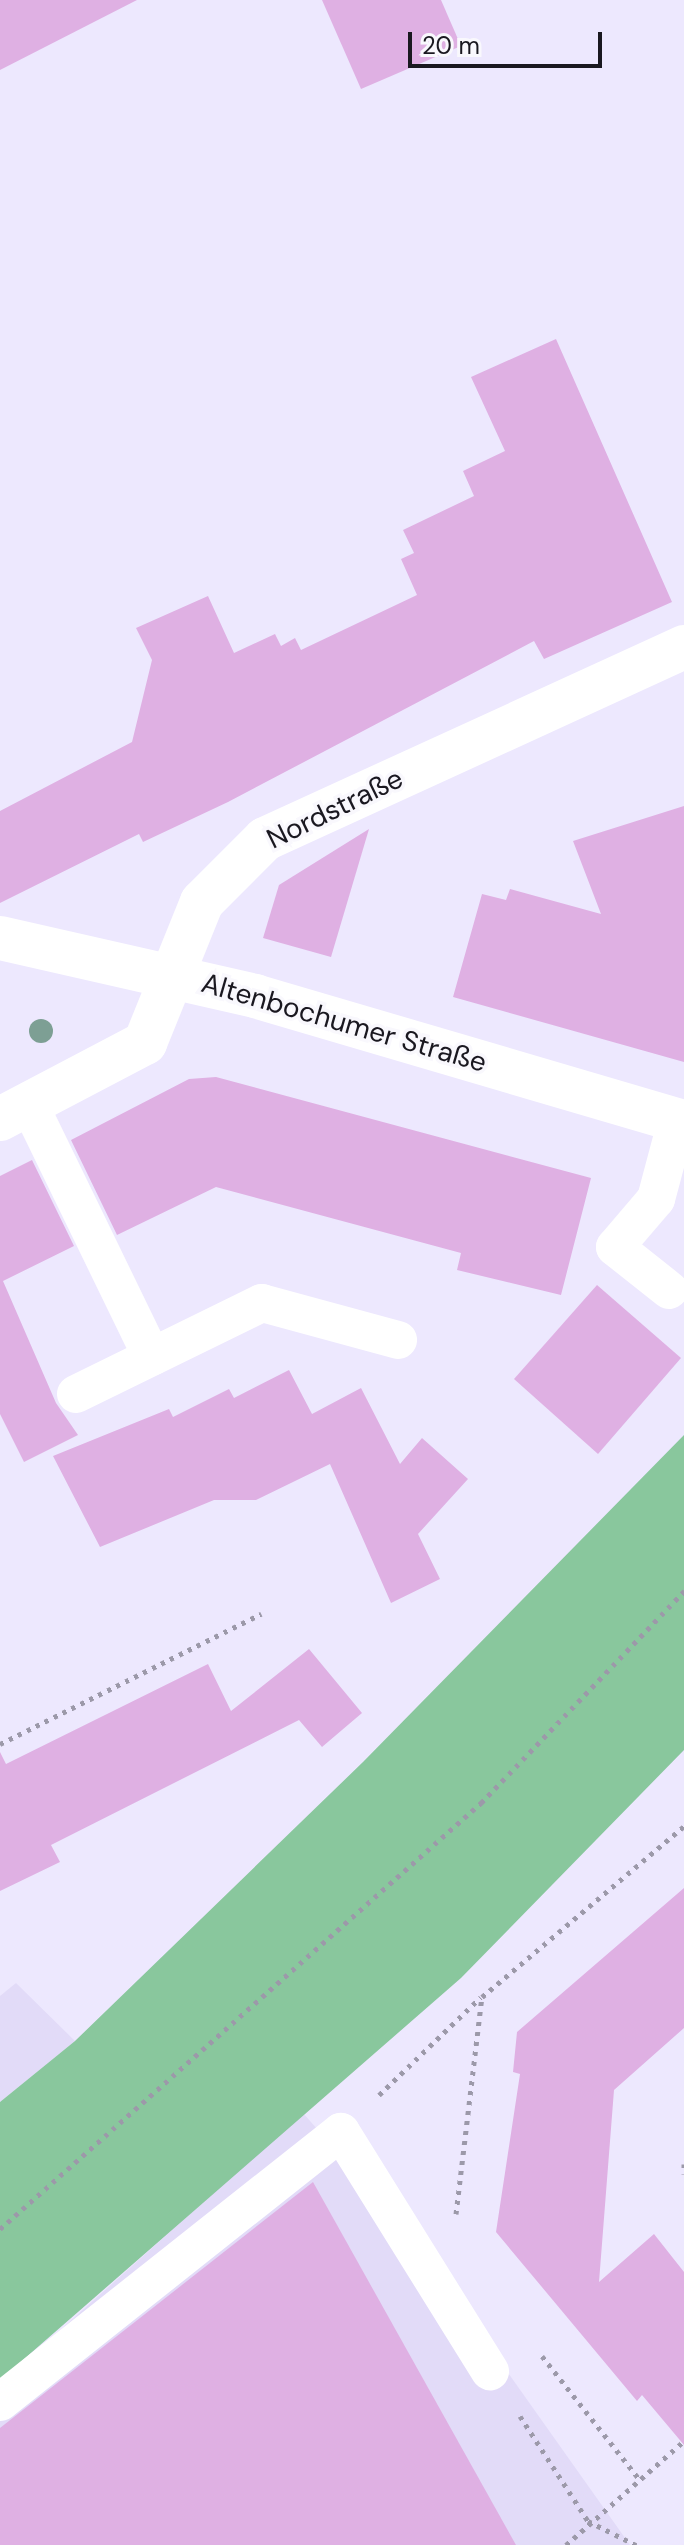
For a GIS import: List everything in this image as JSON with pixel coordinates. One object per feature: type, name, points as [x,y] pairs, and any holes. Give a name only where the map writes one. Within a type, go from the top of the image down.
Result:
[{"type":"street","name":"Nordstraße","points":[[14,1111],[145,1043],[169,973],[202,902],[265,839],[684,647]]},
{"type":"street","name":"Altenbochumer Straße","points":[[0,938],[169,973],[681,1121]]},
{"type":"lane","points":[[14,1111],[152,1357]]},
{"type":"lane","points":[[669,1290],[615,1247],[656,1199],[681,1121]]},
{"type":"lane","points":[[76,1394],[262,1303],[398,1340]]},
{"type":"lane","points":[[0,2402],[341,2132],[490,2371]]},
{"type":"path","points":[[0,2229],[481,1803],[684,1591]]},
{"type":"path","points":[[0,1744],[261,1614]]},
{"type":"path","points":[[341,2132],[482,1997],[684,1826]]},
{"type":"path","points":[[454,2227],[482,1997]]},
{"type":"path","points":[[684,2164],[684,2174]]},
{"type":"path","points":[[531,2342],[640,2480]]},
{"type":"path","points":[[490,2371],[588,2521],[636,2545]]},
{"type":"path","points":[[566,2545],[588,2521],[684,2441]]},
{"type":"shaded area","points":[[16,1983],[75,2041],[0,2102],[0,1996]]},
{"type":"shaded area","points":[[303,2113],[409,2233],[630,2545],[0,2545],[0,2384]]},
{"type":"green space","points":[[684,1435],[684,1750],[461,1978],[0,2380],[0,2102],[75,2041],[363,1762]]},
{"type":"building","points":[[0,0],[137,0],[0,70]]},
{"type":"building","points":[[322,0],[441,0],[461,46],[361,89]]},
{"type":"building","points":[[556,339],[672,602],[544,659],[534,641],[228,802],[143,842],[139,834],[0,903],[0,811],[132,742],[152,660],[136,628],[208,596],[234,653],[275,634],[281,646],[295,638],[301,650],[417,595],[401,559],[414,553],[403,530],[474,496],[463,471],[505,451],[471,377]]},
{"type":"building","points":[[684,806],[684,1062],[453,997],[482,894],[506,900],[510,889],[601,914],[573,841]]},
{"type":"building","points":[[369,829],[331,957],[263,938],[279,885]]},
{"type":"building","points":[[216,1077],[591,1178],[561,1295],[457,1270],[461,1253],[216,1187],[117,1235],[71,1140],[189,1079]]},
{"type":"building","points":[[32,1160],[74,1246],[3,1281],[56,1403],[78,1435],[24,1462],[0,1414],[0,1176]]},
{"type":"building","points":[[597,1285],[681,1358],[598,1454],[514,1379]]},
{"type":"building","points":[[289,1370],[312,1414],[361,1388],[400,1464],[422,1438],[468,1479],[418,1534],[440,1579],[391,1603],[330,1464],[256,1500],[214,1500],[100,1547],[53,1456],[169,1409],[173,1417],[229,1389],[234,1398]]},
{"type":"building","points":[[309,1649],[362,1713],[322,1747],[299,1720],[51,1845],[60,1862],[0,1891],[0,1752],[6,1764],[208,1664],[231,1711]]},
{"type":"building","points":[[684,1888],[684,2028],[614,2090],[599,2282],[654,2234],[684,2272],[684,2445],[642,2395],[637,2401],[496,2232],[520,2074],[513,2072],[517,2032]]},
{"type":"building","points":[[313,2182],[516,2545],[0,2545],[0,2428]]}]
